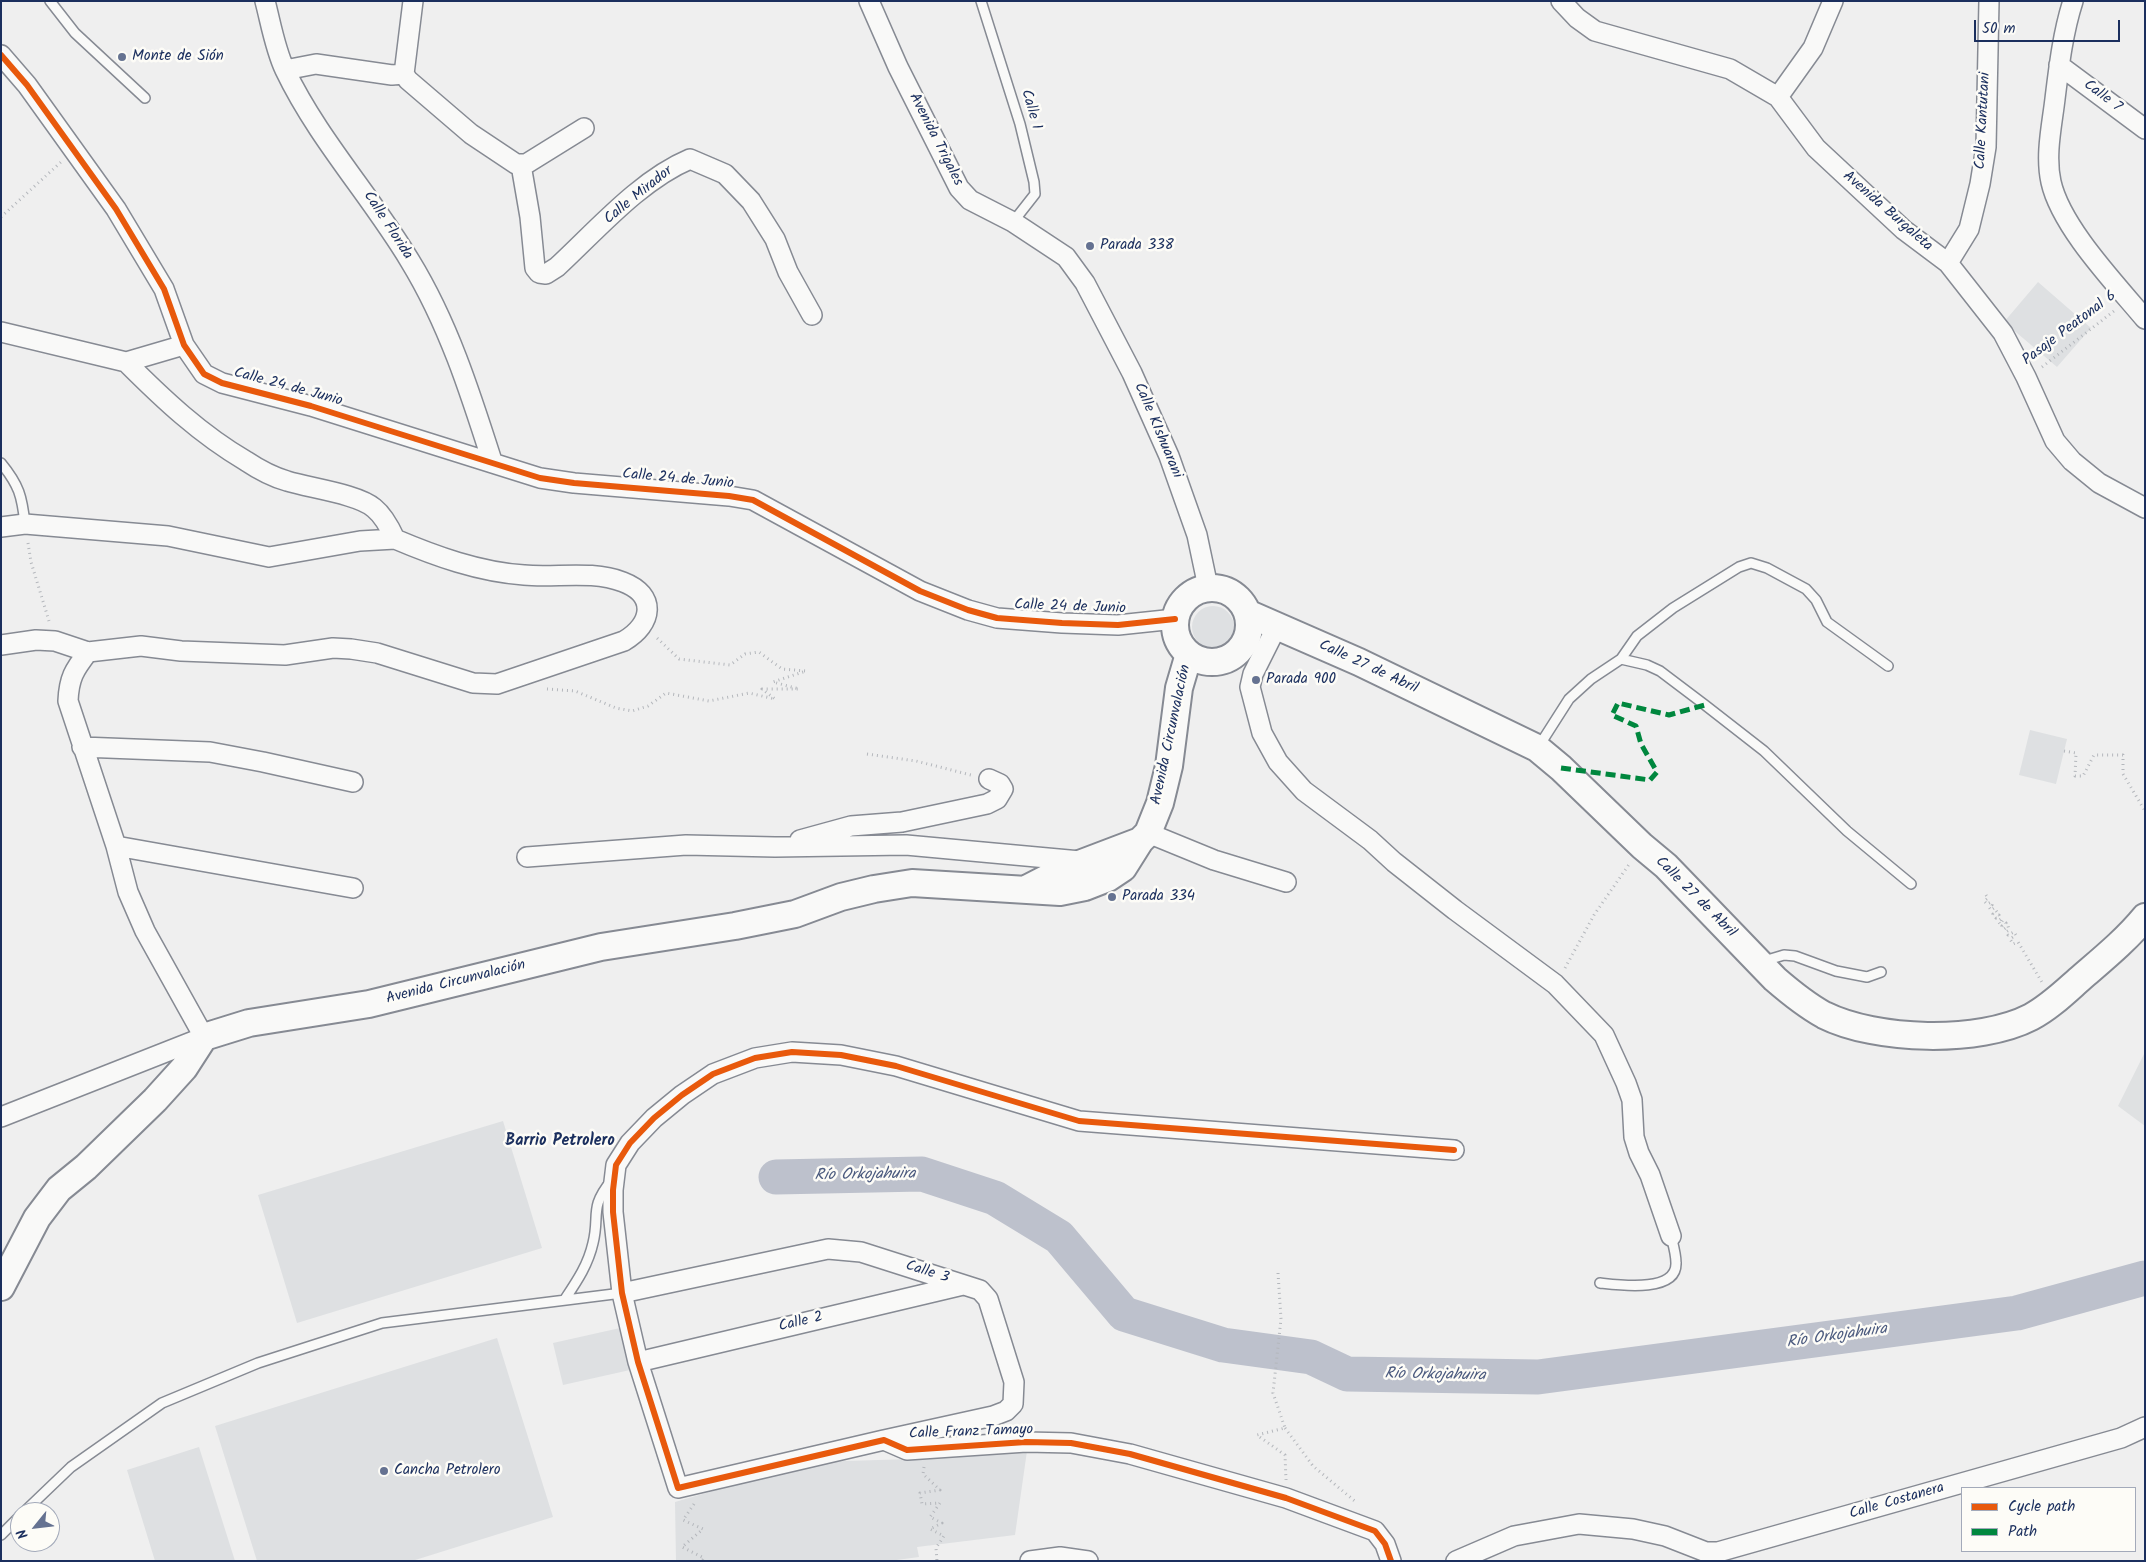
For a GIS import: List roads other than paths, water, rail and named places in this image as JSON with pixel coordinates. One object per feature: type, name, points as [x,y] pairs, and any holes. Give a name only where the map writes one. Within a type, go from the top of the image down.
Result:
[{"type":"main road","points":[[1220,588],[1232,594],[1241,602],[1247,613],[1249,625],[1242,647],[1233,655],[1222,660],[1211,662],[1199,660],[1189,654],[1177,638],[1175,619],[1179,607],[1196,590],[1220,588]]},
{"type":"main road","name":"Calle 27 de Abril","points":[[1247,613],[1359,662],[1537,748],[1666,866],[1759,963],[1794,994],[1824,1014],[1858,1028],[1910,1036],[1948,1036],[2002,1027],[2031,1017],[2054,1001],[2132,932],[2145,917]]},
{"type":"main road","name":"Avenida Circunvalación","points":[[204,1036],[249,1023],[369,1004],[601,947],[735,926],[794,914],[841,897],[874,889],[912,883],[1026,889],[1091,872],[1144,837],[1160,803],[1169,766],[1179,688],[1189,654]]},
{"type":"main road","points":[[1,1287],[37,1218],[58,1189],[86,1167],[155,1100],[184,1068],[204,1036]]},
{"type":"street","name":"Calle Florida","points":[[265,1],[285,70],[316,124],[373,203],[411,263],[451,343],[471,394],[492,461]]},
{"type":"street","points":[[413,1],[404,74],[408,80],[471,134],[516,164],[521,165],[526,164],[584,128]]},
{"type":"street","name":"Avenida Trigales","points":[[869,1],[898,67],[959,188],[970,200],[1013,222],[1066,256],[1085,282]]},
{"type":"street","name":"Avenida Burgaleta","points":[[1561,1],[1577,18],[1595,31],[1730,69],[1778,97],[1816,148],[1904,230],[1948,263],[2003,332],[2055,441],[2072,461],[2099,483],[2145,508]]},
{"type":"street","points":[[1778,97],[1812,48],[1833,1]]},
{"type":"street","name":"Calle Kantutani","points":[[1948,263],[1969,229],[1980,184],[1986,147],[1989,1]]},
{"type":"street","points":[[2073,1],[2059,65],[2049,156],[2051,182],[2061,210],[2076,234],[2145,319]]},
{"type":"street","name":"Calle 24 de Junio","points":[[1,56],[28,85],[116,209],[146,256],[164,289],[184,345],[204,374],[222,383],[311,406],[492,461],[540,478],[574,483],[729,496],[753,500],[920,591],[968,610],[997,618],[1118,625],[1175,619]]},
{"type":"street","points":[[285,70],[316,64],[392,75],[404,74]]},
{"type":"street","name":"Calle 7","points":[[2059,65],[2145,129]]},
{"type":"street","name":"Calle Mirador","points":[[521,165],[530,217],[535,268],[539,273],[546,274],[557,267],[637,192],[672,167],[690,160],[725,174],[751,201],[775,239],[788,272],[812,315]]},
{"type":"street","name":"Calle KIshuarani","points":[[1085,282],[1132,373],[1169,456],[1197,536],[1208,588]]},
{"type":"street","points":[[1,332],[126,362],[184,345]]},
{"type":"street","points":[[126,362],[167,403],[212,440],[284,481],[359,500],[374,507],[388,524],[395,539]]},
{"type":"street","points":[[1,527],[25,524],[168,536],[269,557],[360,540],[395,539],[430,554],[473,566],[512,573],[552,577],[600,575],[631,586],[644,597],[647,610],[644,625],[636,634],[624,641],[497,684],[483,685],[377,653],[351,649],[333,648],[285,655],[141,646],[88,652],[55,641],[36,640],[1,645]]},
{"type":"street","points":[[1277,626],[1253,674],[1250,687],[1262,733],[1278,762],[1304,791],[1370,840],[1455,910],[1555,984],[1604,1035],[1618,1063],[1632,1100],[1634,1137],[1639,1153],[1650,1175],[1671,1236]]},
{"type":"street","points":[[1,1117],[204,1036],[146,931],[128,892],[116,846],[68,701],[68,683],[75,669],[88,652]]},
{"type":"street","points":[[82,747],[210,752],[353,782]]},
{"type":"street","points":[[775,847],[851,826],[902,822],[963,811],[987,804],[997,799],[1003,789],[1000,784],[989,779]]},
{"type":"street","points":[[1144,837],[1286,882]]},
{"type":"street","points":[[527,856],[686,845],[775,847],[906,845],[1091,872]]},
{"type":"street","points":[[116,846],[353,888]]},
{"type":"street","points":[[884,1440],[678,1488],[638,1362],[622,1293],[613,1212],[615,1176],[616,1165],[630,1143],[654,1118],[689,1090],[713,1074],[755,1058],[792,1052],[842,1055],[896,1066],[1079,1121],[1454,1150]]},
{"type":"street","name":"Calle 3","points":[[622,1293],[828,1249],[861,1252],[980,1290],[988,1299],[1014,1382],[1013,1404],[1006,1411],[993,1416],[884,1440]]},
{"type":"street","name":"Calle 2","points":[[638,1362],[964,1284]]},
{"type":"street","name":"Calle Costanera","points":[[1707,1556],[2121,1438],[2145,1427]]},
{"type":"street","name":"Calle Franz Tamayo","points":[[884,1440],[907,1450],[1026,1442],[1071,1443],[1130,1454],[1286,1498],[1375,1531],[1385,1544],[1391,1561]]},
{"type":"street","points":[[1456,1561],[1514,1536],[1579,1524],[1633,1529],[1665,1536],[1707,1556]]},
{"type":"street","points":[[1030,1561],[1060,1559],[1088,1561]]},
{"type":"lane","points":[[50,1],[75,33],[145,98]]},
{"type":"lane","name":"Calle 1","points":[[981,1],[1020,124],[1034,182],[1034,194],[1013,222]]},
{"type":"lane","points":[[1,463],[15,480],[21,496],[25,524]]},
{"type":"lane","points":[[1537,748],[1569,699],[1591,679],[1621,659],[1637,636],[1651,624],[1739,567],[1751,563],[1767,568],[1806,589],[1816,600],[1827,622],[1888,666]]},
{"type":"lane","points":[[1621,659],[1647,665],[1660,671],[1705,705],[1764,751],[1846,831],[1911,884]]},
{"type":"lane","points":[[1759,963],[1784,955],[1795,956],[1836,971],[1867,976],[1881,972]]},
{"type":"lane","points":[[565,1299],[586,1267],[594,1241],[597,1202],[602,1192],[615,1176]]},
{"type":"lane","points":[[1600,1283],[1630,1286],[1650,1285],[1667,1279],[1674,1274],[1676,1264],[1671,1236]]},
{"type":"lane","points":[[34,1502],[71,1467],[162,1403],[226,1375],[325,1340],[382,1323],[622,1293]]},
{"type":"lane","points":[[1,1535],[10,1526]]},
{"type":"waterway","name":"Río Orkojahuira","points":[[776,1177],[922,1174],[995,1198],[1059,1237],[1124,1314],[1223,1345],[1311,1357],[1347,1374],[1538,1377],[2017,1313],[2145,1278]]},
{"type":"place","name":"Monte de Sión","points":[[122,57]]},
{"type":"place","name":"Parada 338","points":[[1090,246]]},
{"type":"place","name":"Parada 900","points":[[1256,680]]},
{"type":"place","name":"Parada 334","points":[[1112,897]]},
{"type":"place","name":"Cancha Petrolero","points":[[384,1471]]},
{"type":"district","name":"Barrio Petrolero","points":[[560,1142]]}]
